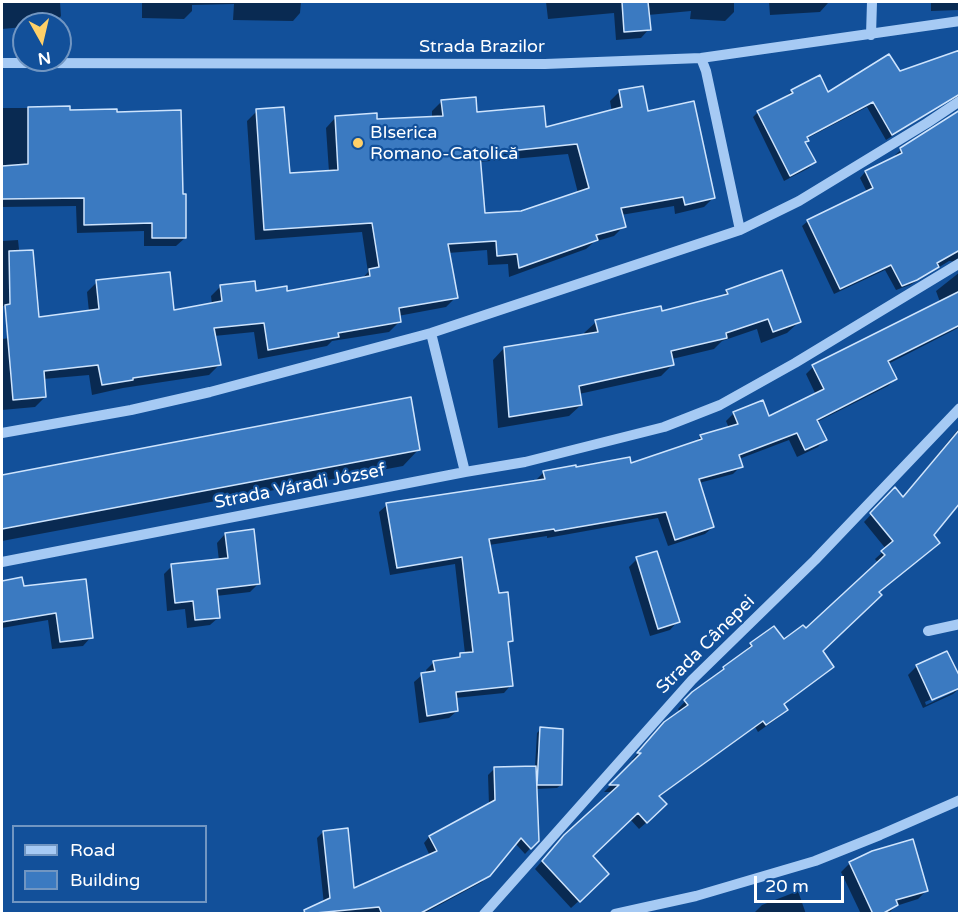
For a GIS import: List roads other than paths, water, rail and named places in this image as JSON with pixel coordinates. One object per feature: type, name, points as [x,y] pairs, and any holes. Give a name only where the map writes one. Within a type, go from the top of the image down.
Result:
[{"type":"street","points":[[871,35],[872,2]]},
{"type":"street","name":"Strada Brazilor","points":[[2,63],[545,64],[701,58],[960,21]]},
{"type":"street","points":[[701,58],[740,230]]},
{"type":"street","points":[[2,433],[130,410],[199,394],[431,333],[740,230],[799,201],[960,101]]},
{"type":"street","name":"Strada Váradi József","points":[[2,562],[525,462],[664,427],[720,405],[960,263]]},
{"type":"street","points":[[431,333],[465,472]]},
{"type":"street","name":"Strada Cânepei","points":[[484,914],[692,681],[814,560],[960,408]]},
{"type":"street","points":[[928,630],[960,624]]},
{"type":"street","points":[[615,914],[696,896],[815,861],[960,800]]},
{"type":"place","name":"BIserica Romano-Catolică","points":[[358,143]]}]
